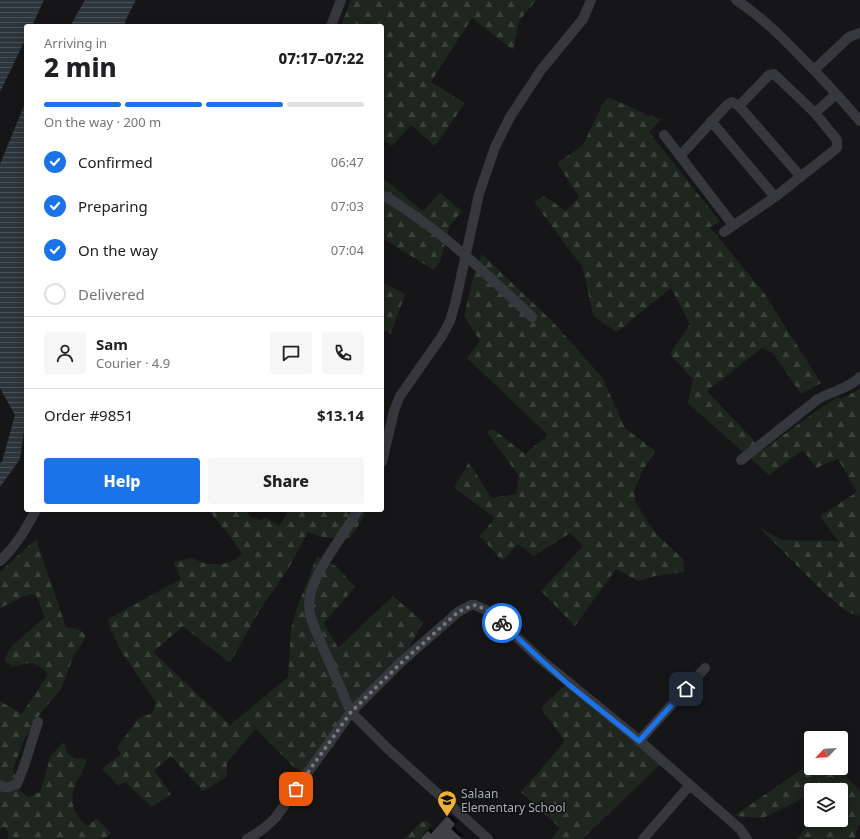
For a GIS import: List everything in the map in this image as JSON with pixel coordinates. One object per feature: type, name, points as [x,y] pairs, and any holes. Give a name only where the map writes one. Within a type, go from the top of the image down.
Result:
[{"type":"street","points":[[332,24],[340,0]]},
{"type":"street","points":[[384,454],[394,411],[400,396],[442,336],[450,321],[479,194],[495,147],[510,117],[541,70],[582,19],[591,0]]},
{"type":"street","points":[[736,0],[773,28],[814,70],[860,121]]},
{"type":"street","points":[[814,70],[849,37],[860,33]]},
{"type":"street","points":[[724,232],[775,197],[837,148],[836,140],[815,113],[774,74],[768,75],[739,106]]},
{"type":"street","points":[[815,113],[836,94]]},
{"type":"street","points":[[680,156],[729,103],[734,103],[739,106],[801,177]]},
{"type":"street","points":[[711,121],[775,197]]},
{"type":"street","points":[[664,135],[733,226]]},
{"type":"street","points":[[384,195],[426,224],[465,254],[532,317]]},
{"type":"street","points":[[741,460],[818,399],[826,394],[847,387],[860,377]]},
{"type":"street","points":[[0,560],[10,551],[21,537],[35,512]]},
{"type":"street","points":[[357,512],[318,575],[311,592],[309,604],[310,616],[315,629],[351,712],[387,748],[488,839]]},
{"type":"street","points":[[247,839],[268,826],[276,817],[351,712],[406,658],[458,612],[476,605],[490,612],[539,658],[690,785],[740,829],[748,839]]},
{"type":"street","points":[[639,741],[705,668]]},
{"type":"street","points":[[0,785],[8,788],[17,784],[38,722]]},
{"type":"street","points":[[643,839],[690,785]]},
{"type":"green space","points":[[351,0],[536,0],[519,21],[513,50],[472,18],[431,82],[465,103],[435,146],[411,125],[392,146],[384,140],[384,24],[342,24]]},
{"type":"green space","points":[[609,97],[647,115],[661,119],[649,132],[720,222],[710,227],[764,293],[821,383],[801,394],[773,353],[762,348],[707,391],[763,450],[822,407],[838,397],[841,399],[860,389],[860,616],[847,612],[822,591],[759,527],[782,540],[838,541],[820,516],[857,492],[838,459],[816,468],[803,450],[769,475],[688,403],[693,379],[670,354],[690,324],[671,288],[617,332],[593,316],[583,268],[534,202],[544,196],[566,211],[579,197],[557,163],[583,145],[603,103]]},
{"type":"green space","points":[[384,179],[423,211],[440,193],[462,211],[449,227],[441,259],[434,270],[384,239]]},
{"type":"green space","points":[[482,254],[552,321],[602,377],[625,428],[655,451],[642,472],[634,491],[636,503],[655,533],[683,559],[684,572],[655,576],[638,581],[616,569],[575,626],[541,591],[583,546],[570,533],[534,556],[518,544],[502,561],[480,536],[495,518],[454,488],[469,462],[491,498],[516,494],[519,476],[487,432],[493,429],[525,454],[548,435],[467,358],[480,341],[464,316],[474,274]]},
{"type":"green space","points":[[384,283],[405,294],[391,334],[384,330]]},
{"type":"green space","points":[[210,512],[247,512],[250,517],[261,520],[266,517],[279,526],[288,512],[362,512],[366,514],[349,539],[323,537],[308,532],[288,569],[259,611],[230,663],[183,626],[153,652],[230,725],[288,677],[291,629],[297,608],[317,556],[337,567],[355,587],[324,623],[338,648],[393,596],[423,622],[394,676],[362,705],[332,748],[303,773],[294,767],[256,729],[227,762],[227,777],[203,791],[171,756],[154,770],[171,794],[152,807],[125,782],[119,786],[102,769],[121,754],[117,748],[138,719],[152,713],[156,703],[122,653],[110,628],[108,619],[181,579],[173,562],[191,558],[206,564],[223,564],[235,560],[242,554],[230,536]]},
{"type":"green space","points":[[36,539],[66,627],[80,630],[86,636],[75,653],[61,689],[42,711],[25,738],[13,769],[20,791],[29,797],[40,792],[51,755],[64,742],[68,754],[76,759],[84,758],[87,762],[78,779],[73,795],[75,810],[79,818],[87,826],[97,819],[111,833],[104,839],[9,839],[8,831],[3,827],[0,830],[0,701],[22,714],[48,674],[39,666],[32,663],[13,667],[4,660],[12,646],[45,617],[36,595],[29,594],[0,608],[0,572]]},
{"type":"green space","points":[[569,681],[664,761],[584,837],[585,839],[551,839],[560,828],[521,792],[565,741],[541,708]]},
{"type":"green space","points":[[804,768],[804,775],[845,775],[860,791],[860,824],[856,831],[855,839],[797,839],[806,827],[848,827],[848,783],[804,783],[804,798],[763,818],[734,816]]},
{"type":"green space","points":[[427,821],[432,825],[418,839],[404,839],[420,823]]},
{"type":"shaded area","points":[[0,0],[44,0],[33,24],[24,24],[24,42],[0,92]]},
{"type":"shaded area","points":[[85,0],[136,0],[125,24],[71,24]]},
{"type":"shaded area","points":[[24,106],[24,432],[20,459],[0,487],[0,463],[2,462],[15,415],[0,388],[0,164]]},
{"type":"building","points":[[447,816],[455,824],[451,829],[462,839],[420,839],[428,831],[431,834]]},
{"type":"way so far","points":[[296,789],[314,766],[351,712],[422,643],[458,612],[476,605],[490,612],[502,623]]},
{"type":"place","name":"Salaan Elementary School","points":[[447,817]]},
{"type":"route","points":[[502,623],[568,684],[639,741],[686,689]]}]
